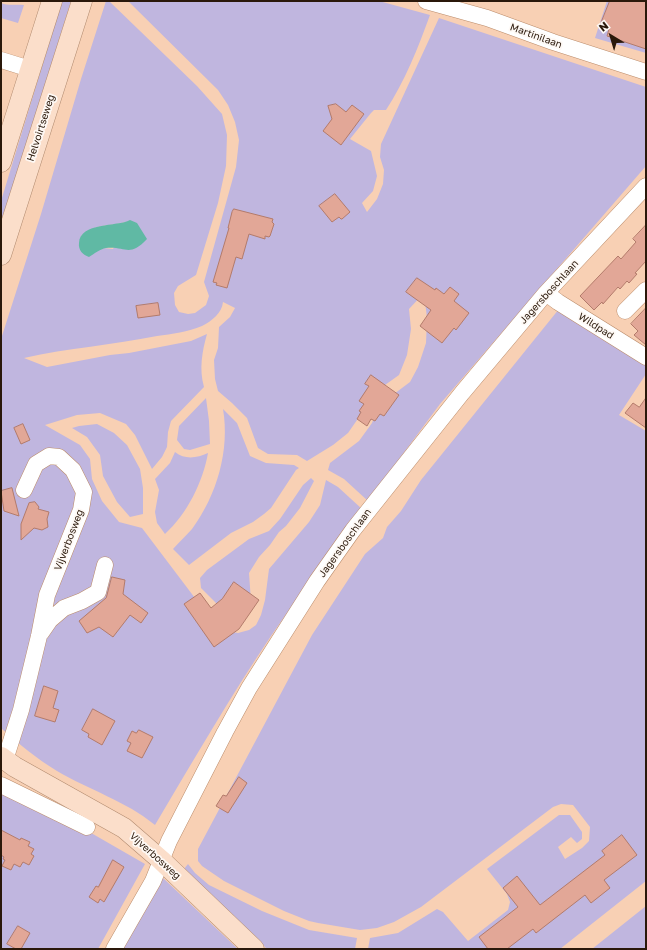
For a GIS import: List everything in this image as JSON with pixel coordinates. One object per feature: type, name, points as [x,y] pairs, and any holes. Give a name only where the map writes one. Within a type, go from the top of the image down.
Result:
[{"type":"main road","points":[[1,162],[52,1]]},
{"type":"main road","name":"Helvoirtseweg","points":[[1,255],[82,1]]},
{"type":"main road","name":"Vijverbosweg","points":[[3,758],[15,767],[38,791],[124,828],[161,860],[254,949]]},
{"type":"street","name":"Martinilaan","points":[[426,1],[487,18],[553,42],[646,72]]},
{"type":"street","points":[[1,60],[30,69]]},
{"type":"street","name":"Jagersboschlaan","points":[[114,949],[153,881],[173,832],[249,688],[317,581],[378,497],[462,393],[546,294],[646,186]]},
{"type":"street","points":[[625,311],[646,290]]},
{"type":"street","name":"Wildpad","points":[[546,294],[646,357]]},
{"type":"street","name":"Vijverbosweg","points":[[3,758],[21,710],[47,594],[81,510],[84,492],[73,470],[59,457],[49,456],[36,464],[24,490]]},
{"type":"street","name":"Vijverbosweg","points":[[38,636],[50,620],[64,608],[82,601],[98,592],[105,565]]},
{"type":"street","name":"Vijverbosweg","points":[[1,785],[38,791],[87,827]]},
{"type":"shaded area","points":[[62,1],[71,1],[1,227],[1,201]]},
{"type":"shaded area","points":[[106,1],[109,1],[197,86],[222,114],[227,135],[226,166],[218,203],[196,275],[178,286],[174,293],[175,305],[179,312],[188,314],[195,313],[206,305],[209,296],[204,282],[236,167],[239,140],[235,122],[228,105],[218,90],[128,1],[379,1],[430,15],[411,64],[386,110],[374,110],[350,139],[371,151],[377,176],[373,191],[362,203],[367,212],[377,199],[383,184],[384,170],[380,157],[381,144],[439,18],[646,87],[646,166],[440,404],[368,501],[344,479],[328,470],[330,463],[359,441],[386,400],[410,382],[418,367],[426,343],[427,318],[424,293],[409,309],[411,329],[407,355],[399,375],[378,390],[348,433],[333,445],[307,461],[297,455],[268,454],[258,448],[247,418],[218,391],[215,379],[214,360],[218,348],[219,327],[230,317],[235,308],[223,302],[221,310],[213,319],[202,326],[191,330],[24,358],[47,367],[191,341],[207,334],[202,360],[202,380],[204,387],[171,421],[168,432],[167,447],[162,457],[152,469],[135,435],[126,424],[100,413],[77,415],[45,425],[80,445],[90,459],[92,479],[102,501],[119,522],[142,528],[204,610],[227,631],[238,633],[249,630],[256,625],[261,615],[265,600],[269,569],[309,522],[320,505],[326,480],[338,487],[362,509],[304,588],[256,659],[212,729],[155,825],[120,802],[69,778],[28,751],[1,728],[1,339],[41,214]],"holes":[[[126,222],[113,249],[104,248],[81,236],[97,227]]]},
{"type":"shaded area","points":[[607,1],[646,1],[646,53],[595,38]]},
{"type":"shaded area","points":[[1,3],[9,5],[24,5],[18,23],[1,18]]},
{"type":"shaded area","points":[[559,309],[646,366],[646,374],[619,415],[646,431],[646,881],[560,949],[368,949],[370,938],[398,933],[437,909],[443,912],[468,941],[508,910],[510,902],[507,894],[487,869],[559,815],[570,815],[582,832],[582,839],[577,843],[571,837],[558,847],[565,859],[582,848],[589,841],[590,827],[573,805],[561,804],[553,807],[421,907],[394,922],[377,928],[360,930],[309,921],[284,911],[224,881],[202,866],[198,861],[198,849],[312,635],[365,554],[383,538],[387,527],[401,511],[421,480]]},
{"type":"shaded area","points":[[206,398],[210,444],[190,450],[184,449],[177,440],[179,426]]},
{"type":"shaded area","points":[[223,409],[237,423],[250,456],[266,463],[294,465],[299,468],[296,470],[271,508],[253,522],[231,533],[189,565],[173,549],[192,529],[201,516],[215,487],[220,472],[225,440]]},
{"type":"shaded area","points":[[97,424],[114,433],[127,445],[140,469],[143,488],[143,514],[130,517],[117,502],[103,476],[100,455],[87,437],[72,428]]},
{"type":"shaded area","points":[[175,452],[179,455],[187,457],[200,456],[208,453],[206,464],[193,497],[180,517],[165,534],[157,523],[155,512],[159,490],[155,479],[170,463]]},
{"type":"shaded area","points":[[311,478],[314,481],[300,508],[259,557],[249,573],[251,601],[222,609],[201,588],[200,578],[207,570],[249,539],[269,531],[280,519],[303,485]]},
{"type":"shaded area","points":[[1,791],[79,826],[145,864],[98,949],[1,949]]},
{"type":"shaded area","points":[[188,864],[195,873],[209,885],[262,911],[309,930],[357,938],[355,949],[267,949],[184,869]]},
{"type":"shaded area","points":[[163,878],[238,949],[121,949]]},
{"type":"shaded area","points":[[646,906],[646,949],[592,949]]},
{"type":"water","points":[[130,220],[137,223],[147,239],[136,248],[127,250],[106,248],[99,250],[89,257],[83,254],[80,250],[79,243],[81,236],[92,228]]},
{"type":"building","points":[[610,1],[646,1],[646,49],[607,36],[609,29],[600,26]]},
{"type":"building","points":[[336,104],[346,112],[352,105],[364,114],[341,145],[323,131],[332,119],[328,106]]},
{"type":"building","points":[[335,194],[350,212],[342,219],[339,217],[332,222],[319,206]]},
{"type":"building","points":[[234,209],[273,219],[272,222],[274,224],[270,236],[265,236],[265,239],[249,234],[242,259],[236,257],[227,288],[216,285],[217,283],[213,282]]},
{"type":"building","points":[[646,225],[646,261],[635,273],[637,274],[629,283],[627,281],[620,289],[618,287],[603,304],[602,302],[594,310],[580,296],[618,256],[621,259],[636,242],[633,239]]},
{"type":"building","points":[[417,278],[444,294],[450,287],[459,294],[454,301],[469,313],[456,330],[454,328],[442,343],[420,326],[431,310],[406,292]]},
{"type":"building","points":[[158,303],[160,315],[138,318],[136,306]]},
{"type":"building","points":[[646,308],[646,345],[634,335],[638,331],[631,324]]},
{"type":"building","points":[[371,375],[399,395],[384,416],[380,414],[375,421],[371,419],[367,426],[357,419],[361,412],[359,411],[364,404],[359,401],[369,386],[365,384]]},
{"type":"building","points":[[646,398],[646,428],[625,413],[633,403],[639,407]]},
{"type":"building","points":[[23,424],[30,440],[21,444],[14,428]]},
{"type":"building","points":[[12,488],[19,516],[4,511],[1,491]]},
{"type":"building","points":[[35,502],[39,507],[38,509],[49,512],[47,519],[48,527],[42,530],[34,528],[21,540],[21,524],[29,503]]},
{"type":"building","points":[[112,577],[125,580],[123,594],[148,613],[141,623],[130,615],[113,637],[99,627],[87,633],[79,621],[106,598]]},
{"type":"building","points":[[234,582],[259,600],[239,629],[214,647],[184,604],[200,593],[211,608],[222,599]]},
{"type":"building","points":[[44,686],[58,691],[53,708],[59,710],[55,722],[35,716]]},
{"type":"building","points":[[93,709],[115,721],[102,745],[88,737],[89,734],[82,730]]},
{"type":"building","points":[[139,730],[153,737],[142,758],[127,751],[131,743],[127,741],[132,731],[136,733]]},
{"type":"building","points":[[239,777],[247,783],[228,813],[216,806],[223,795],[226,796]]},
{"type":"building","points":[[1,830],[20,840],[21,838],[30,842],[28,846],[34,849],[31,854],[34,856],[29,865],[23,862],[20,867],[14,864],[11,870],[2,866],[5,860],[1,855]]},
{"type":"building","points":[[622,835],[637,855],[604,880],[610,888],[591,903],[585,895],[536,933],[533,929],[507,949],[488,949],[479,937],[518,907],[503,888],[517,876],[540,905],[605,855],[602,851]]},
{"type":"building","points":[[113,860],[124,867],[104,902],[100,899],[98,903],[89,897],[96,886],[98,887]]},
{"type":"building","points":[[18,926],[30,933],[21,949],[16,949],[7,944]]}]
